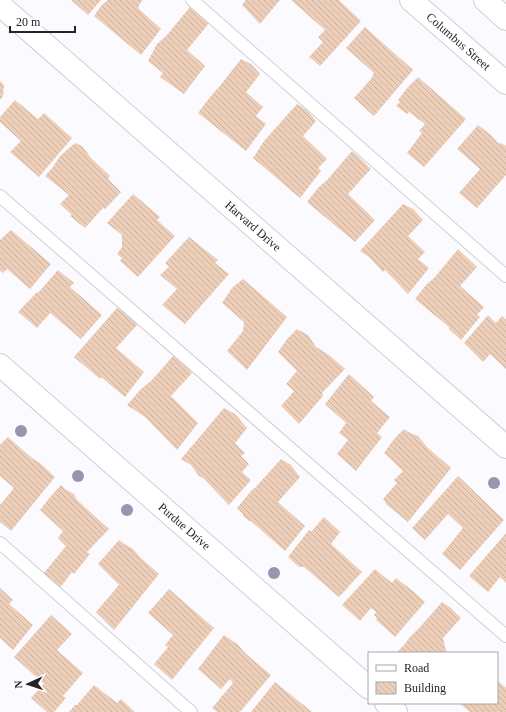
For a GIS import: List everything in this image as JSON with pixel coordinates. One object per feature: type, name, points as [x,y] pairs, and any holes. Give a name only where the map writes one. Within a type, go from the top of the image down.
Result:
[{"type":"street","name":"Columbus Street","points":[[411,0],[506,83]]},
{"type":"street","points":[[485,0],[506,19]]},
{"type":"street","name":"Harvard Drive","points":[[0,5],[506,448]]},
{"type":"street","name":"Purdue Drive","points":[[0,365],[368,687]]},
{"type":"street","points":[[387,704],[396,712]]},
{"type":"lane","points":[[192,0],[506,276]]},
{"type":"lane","points":[[0,196],[506,636]]},
{"type":"lane","points":[[0,543],[192,712]]},
{"type":"building","points":[[71,0],[101,0],[88,15]]},
{"type":"building","points":[[108,0],[143,0],[138,8],[161,29],[141,55],[94,16],[101,6]]},
{"type":"building","points":[[246,0],[280,0],[260,24],[242,5]]},
{"type":"building","points":[[291,0],[339,0],[361,21],[320,66],[309,57],[323,42],[318,37],[325,30]]},
{"type":"building","points":[[190,7],[202,11],[210,22],[187,50],[205,66],[184,94],[160,77],[163,73],[148,61],[157,44],[167,35]]},
{"type":"building","points":[[365,27],[413,70],[374,116],[354,98],[371,79],[374,73],[346,48]]},
{"type":"building","points":[[241,59],[251,64],[260,74],[246,92],[263,107],[256,116],[266,124],[246,151],[198,113]]},
{"type":"building","points":[[418,77],[466,119],[424,167],[407,153],[422,133],[419,131],[425,124],[409,112],[407,114],[396,106],[400,102],[398,100]]},
{"type":"building","points":[[0,81],[4,85],[3,96],[0,100]]},
{"type":"building","points":[[15,100],[38,119],[44,113],[72,138],[39,177],[10,152],[21,141],[0,122],[0,117]]},
{"type":"building","points":[[297,104],[307,110],[316,121],[303,136],[327,159],[318,168],[321,171],[300,198],[253,158],[264,141]]},
{"type":"building","points":[[478,125],[491,135],[498,143],[506,146],[506,175],[477,208],[459,193],[480,169],[457,149]]},
{"type":"building","points":[[75,143],[82,146],[91,158],[110,176],[108,179],[121,192],[105,209],[103,208],[85,228],[70,216],[72,215],[60,204],[69,195],[45,176],[60,156]]},
{"type":"building","points":[[352,151],[371,169],[348,194],[375,220],[355,242],[307,202]]},
{"type":"building","points":[[133,194],[160,217],[157,220],[175,236],[138,277],[120,261],[122,258],[117,254],[122,247],[122,235],[107,223]]},
{"type":"building","points":[[403,204],[413,209],[423,220],[408,236],[425,252],[418,259],[429,268],[408,294],[385,270],[383,272],[369,257],[360,251]]},
{"type":"building","points":[[11,230],[51,264],[30,289],[7,269],[3,273],[0,270],[0,240]]},
{"type":"building","points":[[189,237],[218,260],[215,263],[229,274],[185,324],[162,305],[177,289],[160,275],[169,267],[165,263]]},
{"type":"building","points":[[458,249],[477,267],[460,286],[484,307],[477,315],[480,317],[461,340],[449,329],[449,327],[415,299]]},
{"type":"building","points":[[58,270],[74,283],[70,287],[102,315],[81,339],[50,313],[37,328],[18,312],[37,292],[38,293]]},
{"type":"building","points":[[243,279],[287,317],[247,370],[227,351],[243,331],[244,322],[222,303],[232,288]]},
{"type":"building","points":[[117,308],[128,314],[138,324],[116,348],[144,372],[125,397],[101,377],[100,379],[74,357]]},
{"type":"building","points":[[488,315],[496,323],[502,316],[506,320],[506,369],[490,354],[483,362],[464,343]]},
{"type":"building","points":[[297,329],[308,335],[316,347],[329,355],[345,369],[322,393],[323,396],[299,424],[281,406],[294,391],[286,384],[297,371],[278,352],[288,338]]},
{"type":"building","points":[[174,355],[183,361],[192,373],[171,396],[198,423],[177,450],[145,417],[127,405]]},
{"type":"building","points":[[349,374],[374,397],[371,401],[390,417],[377,433],[382,437],[356,471],[337,454],[348,440],[339,433],[346,423],[325,404]]},
{"type":"building","points":[[224,408],[235,414],[247,428],[235,443],[245,453],[241,456],[249,464],[242,472],[251,480],[229,505],[203,478],[199,476],[191,465],[181,459]]},
{"type":"building","points":[[404,429],[418,436],[428,448],[451,468],[408,522],[387,505],[383,499],[397,483],[394,480],[403,471],[384,453]]},
{"type":"building","points":[[8,437],[55,477],[11,531],[0,522],[0,505],[14,488],[0,476],[0,445]]},
{"type":"building","points":[[281,459],[291,465],[300,477],[278,502],[305,526],[285,551],[251,521],[243,516],[237,508]]},
{"type":"building","points":[[458,476],[504,520],[460,570],[442,554],[463,528],[448,514],[425,540],[412,528]]},
{"type":"building","points":[[61,485],[74,494],[77,500],[109,529],[87,552],[90,554],[74,574],[72,572],[60,588],[44,573],[66,546],[58,538],[63,531],[40,510]]},
{"type":"building","points":[[324,517],[340,532],[331,544],[362,572],[339,597],[304,567],[299,567],[288,557],[309,530],[311,532]]},
{"type":"building","points":[[506,533],[506,583],[500,577],[488,592],[469,576]]},
{"type":"building","points":[[119,540],[133,549],[159,574],[114,630],[96,612],[119,585],[98,564]]},
{"type":"building","points":[[375,569],[392,583],[396,578],[425,602],[395,637],[376,620],[377,618],[374,615],[376,612],[371,608],[360,621],[342,605]]},
{"type":"building","points":[[0,588],[13,600],[9,604],[33,625],[13,650],[0,638]]},
{"type":"building","points":[[169,589],[214,628],[172,680],[154,664],[168,647],[165,645],[173,635],[148,613]]},
{"type":"building","points":[[442,602],[451,608],[461,618],[443,638],[448,652],[397,652]]},
{"type":"building","points":[[51,615],[72,634],[57,650],[83,673],[63,696],[66,698],[54,712],[47,712],[31,698],[44,684],[14,657]]},
{"type":"building","points":[[224,635],[237,644],[246,654],[271,675],[240,712],[217,712],[212,708],[233,683],[230,679],[221,689],[198,669]]},
{"type":"building","points":[[498,681],[506,688],[506,712],[470,712],[460,704],[498,704]]},
{"type":"building","points":[[275,682],[312,712],[251,712]]},
{"type":"building","points":[[94,685],[117,703],[121,699],[135,712],[69,712]]}]
